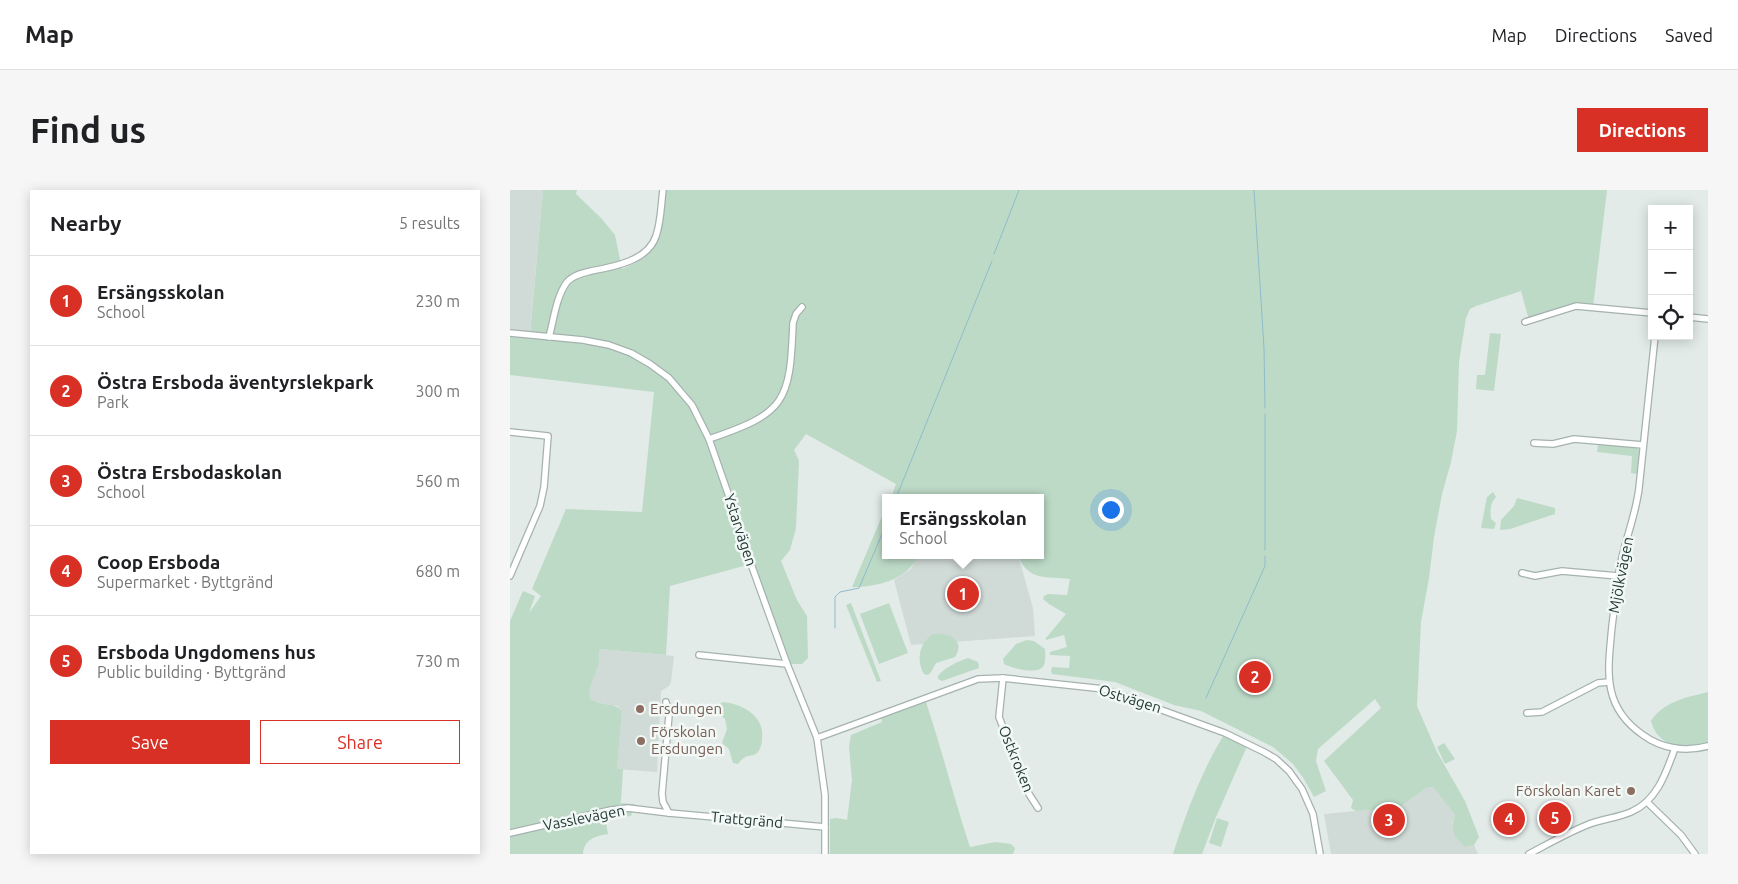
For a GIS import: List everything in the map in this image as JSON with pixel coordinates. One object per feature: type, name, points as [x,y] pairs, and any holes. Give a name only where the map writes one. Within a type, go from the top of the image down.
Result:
[{"type":"street","points":[[549,337],[560,296],[567,281],[573,276],[625,263],[644,252],[656,238],[660,222],[662,190]]},
{"type":"street","points":[[1525,322],[1576,306],[1648,313]]},
{"type":"street","points":[[709,438],[742,427],[760,418],[770,411],[784,394],[792,358],[793,322],[796,314],[802,307]]},
{"type":"street","points":[[1693,317],[1708,319]]},
{"type":"street","name":"Ystarvägen","points":[[510,333],[583,340],[609,345],[631,353],[669,378],[692,405],[709,438],[751,564],[787,664],[817,738],[824,795],[825,854]]},
{"type":"street","name":"Mjölkvägen","points":[[1654,340],[1637,506],[1618,576],[1608,665],[1609,682],[1618,709],[1632,727],[1648,739],[1675,748],[1695,749],[1708,746]]},
{"type":"street","points":[[510,432],[548,436],[544,492],[540,506],[510,576]]},
{"type":"street","points":[[1534,443],[1553,444],[1574,439],[1643,445]]},
{"type":"street","points":[[1522,573],[1535,576],[1562,571],[1618,576]]},
{"type":"street","points":[[699,655],[787,664]]},
{"type":"street","name":"Ostvägen","points":[[817,738],[974,680],[1002,678],[1104,689],[1225,733],[1276,759],[1289,771],[1302,789],[1313,814],[1320,854]]},
{"type":"street","name":"Ostkroken","points":[[1002,678],[999,717],[1029,794],[1038,808]]},
{"type":"street","points":[[1527,713],[1542,712],[1598,683],[1609,682]]},
{"type":"street","points":[[666,702],[670,715],[662,802],[669,813]]},
{"type":"street","points":[[1529,854],[1587,825],[1632,812],[1647,802],[1664,779],[1675,748]]},
{"type":"street","points":[[1647,802],[1681,836],[1694,854]]},
{"type":"street","name":"Vasslevägen","points":[[510,833],[611,810],[628,808],[659,812]]},
{"type":"street","name":"Trattgränd","points":[[659,812],[825,827]]},
{"type":"shaded area","points":[[510,190],[543,190],[530,332],[510,330]]},
{"type":"shaded area","points":[[917,559],[1019,559],[1033,608],[1035,636],[911,645],[894,580],[911,569]]},
{"type":"shaded area","name":"Ersdungen","points":[[600,649],[674,656],[671,682],[669,686],[661,691],[657,772],[617,769],[622,711],[618,706],[595,702],[590,698],[591,679],[597,671]]},
{"type":"shaded area","points":[[1433,787],[1455,815],[1452,824],[1466,847],[1474,845],[1478,854],[1331,854],[1324,814],[1397,809],[1426,788]]},
{"type":"green space","points":[[543,190],[577,190],[576,194],[601,218],[615,235],[622,269],[636,263],[646,255],[658,238],[663,217],[665,190],[1607,190],[1593,307],[1581,306],[1529,320],[1521,291],[1476,306],[1470,309],[1466,318],[1459,362],[1457,431],[1442,494],[1421,622],[1417,706],[1437,752],[1465,801],[1479,837],[1474,845],[1466,847],[1454,833],[1455,815],[1433,787],[1426,788],[1397,809],[1356,811],[1351,808],[1353,800],[1324,761],[1381,708],[1375,699],[1318,749],[1316,761],[1326,791],[1314,797],[1293,764],[1273,747],[1201,711],[1174,705],[1115,682],[1052,674],[1052,667],[1069,668],[1070,656],[1050,655],[1050,652],[1067,647],[1064,635],[1046,640],[1066,614],[1043,599],[1048,594],[1067,595],[1070,579],[1033,574],[1027,570],[1020,559],[1044,559],[1044,494],[892,494],[896,484],[806,434],[794,450],[799,461],[796,528],[790,550],[781,561],[797,600],[807,616],[808,658],[802,664],[787,664],[751,564],[670,586],[666,655],[600,649],[599,665],[590,686],[590,698],[594,701],[615,706],[622,711],[617,769],[623,769],[621,802],[619,803],[635,804],[631,816],[605,818],[608,834],[591,839],[586,845],[583,854],[510,854],[510,621],[523,591],[535,596],[529,613],[541,596],[532,589],[566,509],[642,512],[654,392],[510,375],[510,333],[530,335]]},
{"type":"green space","points":[[1490,333],[1501,334],[1494,391],[1476,389],[1477,375],[1485,375]]},
{"type":"green space","points":[[1598,444],[1635,447],[1639,450],[1637,474],[1631,473],[1632,456],[1597,452]]},
{"type":"green space","points":[[1493,492],[1496,497],[1492,504],[1491,513],[1491,519],[1496,523],[1494,529],[1481,528],[1487,497]]},
{"type":"green space","points":[[1517,498],[1555,508],[1555,514],[1510,529],[1500,530],[1501,520],[1514,506]]},
{"type":"green space","points":[[882,516],[882,559],[917,559],[907,571],[891,580],[872,586],[852,587]]},
{"type":"green space","points":[[851,603],[881,681],[877,682],[846,605]]},
{"type":"green space","points":[[889,603],[908,653],[879,664],[860,614]]},
{"type":"green space","points":[[934,634],[950,636],[957,642],[958,651],[955,657],[936,663],[928,675],[924,674],[922,669],[920,652],[925,642]]},
{"type":"green space","points":[[1027,640],[1034,641],[1045,649],[1044,665],[1037,670],[1031,671],[1004,664],[1003,659],[1016,644]]},
{"type":"green space","points":[[968,658],[978,662],[979,668],[942,681],[938,679],[938,676],[948,667]]},
{"type":"green space","points":[[1708,692],[1708,744],[1690,747],[1674,745],[1660,737],[1651,721],[1662,709],[1676,701]]},
{"type":"green space","points":[[723,702],[738,705],[751,712],[760,723],[762,730],[761,744],[758,751],[744,758],[738,764],[733,763],[729,749],[722,743],[727,729],[725,719],[717,709],[718,705]]},
{"type":"green space","points":[[926,702],[970,847],[995,842],[1011,844],[1015,848],[1013,854],[830,854],[830,819],[847,820],[852,780],[849,747],[851,735],[882,722],[881,718]]},
{"type":"green space","points":[[1225,733],[1248,744],[1202,854],[1173,854],[1195,792]]},
{"type":"green space","points":[[1444,743],[1455,759],[1445,764],[1437,747]]},
{"type":"green space","points":[[1217,818],[1229,822],[1221,847],[1209,843]]},
{"type":"waterway","points":[[994,254],[1019,190]]},
{"type":"waterway","points":[[1254,190],[1264,348],[1265,408]]},
{"type":"waterway","points":[[898,494],[992,261]]},
{"type":"waterway","points":[[1265,414],[1265,550]]},
{"type":"waterway","points":[[835,628],[835,597],[840,592],[859,588],[882,534]]},
{"type":"waterway","points":[[1206,698],[1265,566],[1265,556]]},
{"type":"place","name":"Ersängsskolan","points":[[963,594]]},
{"type":"place","name":"Östra Ersboda äventyrslekpark","points":[[1255,677]]},
{"type":"place","name":"Ersdungen","points":[[640,709]]},
{"type":"place","name":"Förskolan Ersdungen","points":[[641,741]]},
{"type":"place","name":"Förskolan Karet","points":[[1631,791]]},
{"type":"place","name":"Ersboda Ungdomens hus","points":[[1555,818]]},
{"type":"place","name":"Coop Ersboda","points":[[1509,819]]},
{"type":"place","name":"Östra Ersbodaskolan","points":[[1389,820]]}]
